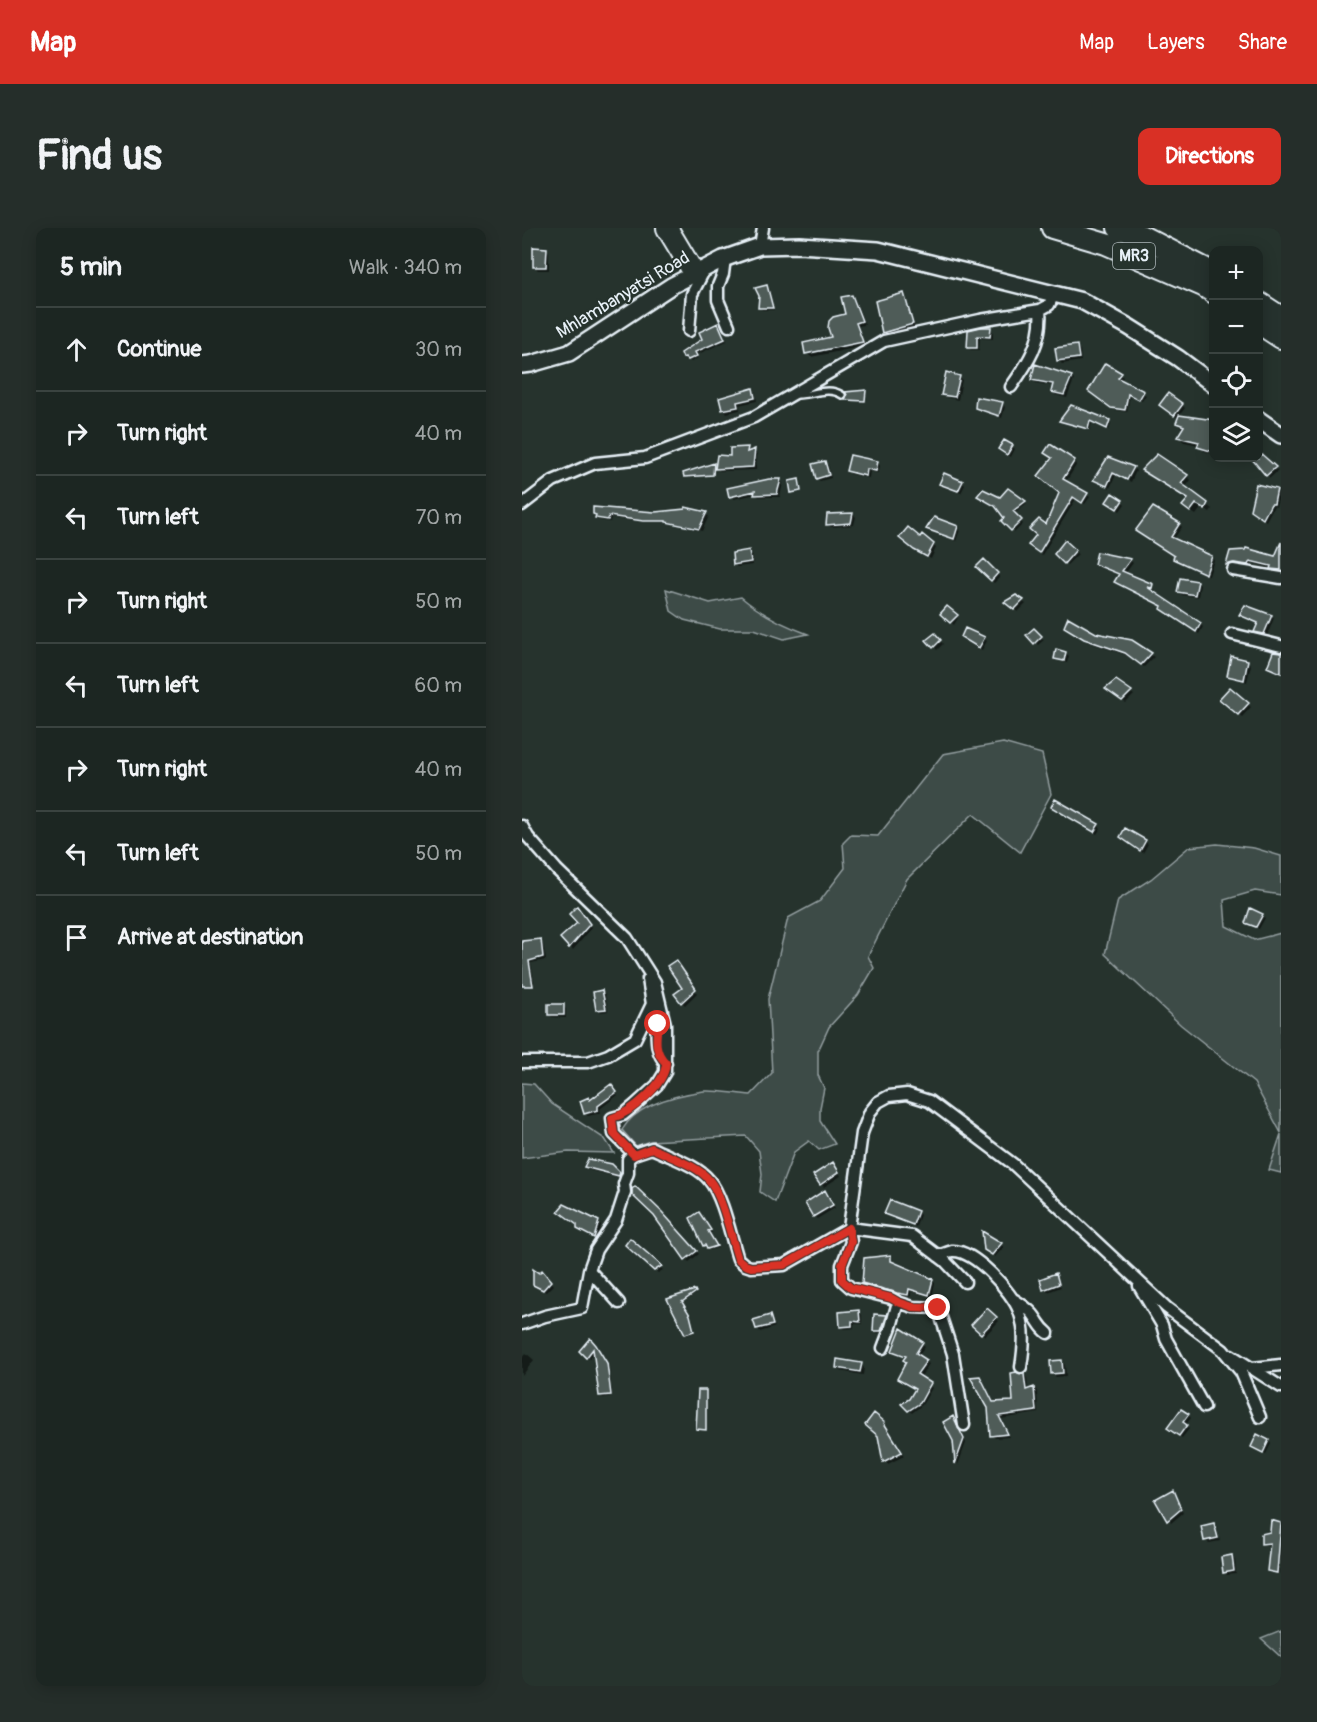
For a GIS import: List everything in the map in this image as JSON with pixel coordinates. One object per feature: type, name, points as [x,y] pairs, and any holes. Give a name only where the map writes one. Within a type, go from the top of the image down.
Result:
[{"type":"highway","points":[[667,228],[700,271]]},
{"type":"highway","name":"MR3","points":[[1052,228],[1106,244],[1209,290]]},
{"type":"highway","name":"MR3","points":[[1118,228],[1140,235],[1209,270]]},
{"type":"highway","points":[[1263,305],[1281,317]]},
{"type":"highway","points":[[1263,326],[1281,338]]},
{"type":"main road","name":"Mhlambanyatsi Road","points":[[522,364],[531,364],[569,352],[671,286],[725,258],[760,246],[799,245],[878,250],[1082,301],[1129,327],[1178,358],[1209,381]]},
{"type":"main road","points":[[1263,422],[1281,435]]},
{"type":"street","points":[[760,246],[763,228]]},
{"type":"street","points":[[725,258],[717,300],[729,326]]},
{"type":"street","points":[[689,331],[692,294],[700,271]]},
{"type":"street","points":[[522,505],[552,481],[595,463],[645,458],[754,417],[884,341],[980,320],[1040,310],[1049,305],[1054,294]]},
{"type":"street","points":[[1011,387],[1038,343],[1041,325],[1040,310]]},
{"type":"street","points":[[1233,570],[1281,578]]},
{"type":"street","points":[[1232,634],[1281,646]]},
{"type":"street","points":[[523,830],[557,870],[627,938],[655,982],[664,1024],[665,1072],[657,1085],[623,1115],[612,1118],[614,1134],[634,1155]]},
{"type":"street","points":[[645,964],[658,1024],[656,1044],[659,1057],[666,1063]]},
{"type":"street","points":[[522,1062],[588,1062],[608,1055],[635,1039],[652,1004]]},
{"type":"street","points":[[964,1425],[953,1354],[938,1308],[913,1307],[891,1298],[851,1288],[842,1280],[842,1265],[851,1242],[849,1228],[862,1133],[870,1112],[878,1102],[889,1096],[907,1094],[929,1101],[1013,1164],[1167,1308],[1223,1350],[1281,1387]]},
{"type":"street","points":[[522,1324],[545,1316],[582,1308],[596,1250],[616,1220],[625,1192],[628,1159],[652,1148],[708,1178],[717,1192],[738,1259],[745,1265],[751,1267],[784,1265],[849,1228],[912,1236],[938,1256],[965,1282]]},
{"type":"street","points":[[938,1256],[952,1251],[960,1253],[983,1266],[1006,1288],[1019,1311],[1025,1338],[1021,1367]]},
{"type":"street","points":[[590,1270],[619,1303]]},
{"type":"street","points":[[1134,1278],[1162,1325],[1166,1339],[1204,1407]]},
{"type":"street","points":[[1012,1298],[1029,1309],[1040,1327],[1048,1333]]},
{"type":"street","points":[[883,1348],[898,1302]]},
{"type":"street","points":[[1223,1350],[1241,1372],[1260,1417]]},
{"type":"street","points":[[1252,1368],[1281,1365]]},
{"type":"lane","points":[[793,395],[806,395],[823,390],[836,391],[842,395]]},
{"type":"shaded area","points":[[666,589],[710,603],[741,597],[756,609],[808,634],[784,639],[754,629],[720,629],[684,620],[671,611]]},
{"type":"shaded area","points":[[1003,743],[1042,754],[1051,794],[1020,852],[973,814],[907,879],[868,956],[874,968],[858,995],[829,1027],[818,1051],[818,1075],[824,1088],[820,1121],[835,1144],[819,1150],[809,1141],[794,1152],[775,1202],[760,1192],[762,1174],[759,1151],[746,1136],[650,1141],[636,1146],[622,1130],[629,1121],[647,1107],[669,1098],[704,1091],[751,1095],[772,1073],[768,999],[788,918],[820,901],[845,868],[843,843],[851,835],[878,836],[943,754]]},
{"type":"shaded area","points":[[1217,844],[1254,848],[1281,856],[1281,895],[1255,891],[1224,900],[1226,926],[1254,940],[1281,933],[1281,1133],[1254,1083],[1181,1025],[1105,954],[1118,900],[1151,879],[1189,847]]},
{"type":"shaded area","points":[[522,1083],[534,1084],[552,1104],[605,1139],[614,1153],[568,1152],[522,1158]]},
{"type":"shaded area","points":[[1281,1134],[1281,1173],[1269,1170]]},
{"type":"shaded area","points":[[1281,1631],[1281,1657],[1261,1639]]},
{"type":"building","points":[[533,247],[547,248],[546,267],[533,267]]},
{"type":"building","points":[[767,285],[773,308],[758,308],[759,296],[755,288]]},
{"type":"building","points":[[904,293],[913,324],[882,333],[875,301]]},
{"type":"building","points":[[852,295],[862,321],[856,323],[863,342],[805,354],[803,343],[831,337],[828,328],[829,321],[833,317],[845,314],[841,297]]},
{"type":"building","points":[[718,323],[725,339],[695,352],[697,356],[688,360],[683,358],[681,353],[702,339],[699,332]]},
{"type":"building","points":[[991,327],[990,337],[977,336],[977,348],[967,348],[968,330]]},
{"type":"building","points":[[1077,345],[1079,358],[1057,361],[1055,348]]},
{"type":"building","points":[[1105,363],[1122,373],[1118,378],[1144,391],[1139,400],[1128,394],[1125,410],[1111,408],[1088,391]]},
{"type":"building","points":[[1035,364],[1072,376],[1064,395],[1051,392],[1053,384],[1031,380]]},
{"type":"building","points":[[946,372],[960,376],[955,397],[941,395]]},
{"type":"building","points":[[753,388],[755,398],[737,402],[738,407],[722,410],[719,398]]},
{"type":"building","points":[[866,390],[865,401],[845,400],[847,395],[845,392]]},
{"type":"building","points":[[1168,393],[1183,404],[1174,416],[1159,405]]},
{"type":"building","points":[[976,397],[1003,402],[999,416],[975,408]]},
{"type":"building","points":[[1071,405],[1110,420],[1107,429],[1090,421],[1088,429],[1059,421]]},
{"type":"building","points":[[1179,415],[1209,419],[1209,451],[1197,447],[1199,442],[1177,437],[1184,426],[1176,423]]},
{"type":"building","points":[[1004,440],[1013,445],[1007,455],[998,449]]},
{"type":"building","points":[[1050,444],[1075,460],[1063,479],[1088,493],[1082,503],[1073,497],[1039,553],[1028,545],[1036,535],[1029,529],[1039,519],[1046,524],[1059,493],[1038,476],[1052,458],[1044,453]]},
{"type":"building","points":[[748,447],[747,452],[755,449],[753,467],[715,469],[717,455],[730,456],[730,448]]},
{"type":"building","points":[[1157,454],[1188,475],[1181,483],[1208,503],[1205,509],[1196,504],[1190,512],[1182,506],[1188,499],[1141,470]]},
{"type":"building","points":[[850,455],[878,461],[876,471],[867,469],[866,476],[846,471]]},
{"type":"building","points":[[1263,455],[1276,467],[1266,476],[1254,462],[1263,462]]},
{"type":"building","points":[[1108,457],[1134,467],[1127,480],[1113,473],[1107,486],[1093,480]]},
{"type":"building","points":[[825,461],[829,475],[816,479],[812,464]]},
{"type":"building","points":[[714,463],[713,475],[684,477],[683,473]]},
{"type":"building","points":[[944,473],[963,481],[958,491],[939,484]]},
{"type":"building","points":[[769,479],[781,479],[777,494],[754,495],[755,491],[729,497],[727,488]]},
{"type":"building","points":[[799,479],[801,491],[791,493],[789,481]]},
{"type":"building","points":[[1256,484],[1277,489],[1274,504],[1271,504],[1263,519],[1250,510]]},
{"type":"building","points":[[1008,488],[1026,501],[1013,511],[1022,520],[1011,531],[1001,521],[1004,518],[995,506],[977,496],[983,489],[1000,497]]},
{"type":"building","points":[[1112,493],[1123,500],[1117,509],[1106,502]]},
{"type":"building","points":[[593,507],[655,512],[685,509],[685,507],[707,512],[699,529],[666,521],[643,521],[609,516],[608,520],[595,518]]},
{"type":"building","points":[[1153,507],[1180,523],[1171,537],[1212,556],[1206,574],[1173,559],[1174,556],[1135,531]]},
{"type":"building","points":[[853,513],[851,523],[826,525],[827,514]]},
{"type":"building","points":[[934,517],[958,526],[954,539],[926,529]]},
{"type":"building","points":[[908,527],[920,537],[922,534],[934,544],[927,557],[899,538]]},
{"type":"building","points":[[1065,540],[1076,550],[1064,564],[1054,554]]},
{"type":"building","points":[[1281,542],[1281,570],[1270,569],[1271,566],[1250,561],[1248,565],[1234,563],[1226,565],[1230,551],[1246,548],[1275,556]]},
{"type":"building","points":[[749,550],[751,562],[733,565],[732,553]]},
{"type":"building","points":[[1097,552],[1131,559],[1122,571],[1153,584],[1152,588],[1147,587],[1201,623],[1196,632],[1161,609],[1162,606],[1114,582],[1119,574],[1094,564]]},
{"type":"building","points":[[984,559],[998,573],[991,581],[976,567]]},
{"type":"building","points":[[1180,578],[1198,581],[1195,595],[1177,592]]},
{"type":"building","points":[[1016,595],[1024,600],[1014,610],[1004,602]]},
{"type":"building","points":[[1245,605],[1272,615],[1264,634],[1254,632],[1258,623],[1239,615]]},
{"type":"building","points":[[947,606],[958,615],[950,623],[940,614]]},
{"type":"building","points":[[1068,617],[1096,633],[1132,640],[1152,653],[1141,665],[1125,653],[1084,639],[1064,627]]},
{"type":"building","points":[[965,628],[985,637],[979,648],[961,637]]},
{"type":"building","points":[[1034,628],[1042,636],[1034,644],[1026,635]]},
{"type":"building","points":[[935,633],[941,640],[933,648],[926,640]]},
{"type":"building","points":[[1056,649],[1066,652],[1064,661],[1054,659]]},
{"type":"building","points":[[1273,652],[1281,653],[1281,673],[1267,667]]},
{"type":"building","points":[[1231,656],[1248,660],[1244,680],[1227,676]]},
{"type":"building","points":[[1116,680],[1132,691],[1122,701],[1105,689]]},
{"type":"building","points":[[1230,687],[1249,703],[1238,715],[1219,699]]},
{"type":"building","points":[[1055,799],[1099,824],[1094,832],[1051,807]]},
{"type":"building","points":[[1125,828],[1146,840],[1140,851],[1120,837]]},
{"type":"building","points":[[577,906],[590,924],[569,948],[560,938],[577,923],[569,914]]},
{"type":"building","points":[[1250,908],[1263,914],[1256,927],[1245,923]]},
{"type":"building","points":[[541,939],[543,957],[529,961],[533,986],[522,986],[522,941]]},
{"type":"building","points":[[676,960],[696,989],[681,1003],[674,994],[682,988],[667,966]]},
{"type":"building","points":[[602,990],[606,1009],[596,1010],[593,992]]},
{"type":"building","points":[[548,1004],[564,1004],[564,1015],[548,1015]]},
{"type":"building","points":[[611,1084],[617,1092],[598,1106],[598,1110],[584,1114],[580,1101],[589,1097],[590,1100]]},
{"type":"building","points":[[588,1159],[612,1164],[620,1172],[619,1176],[584,1167]]},
{"type":"building","points":[[833,1162],[839,1172],[820,1185],[813,1175]]},
{"type":"building","points":[[635,1186],[697,1251],[685,1260],[654,1216],[632,1195],[632,1189]]},
{"type":"building","points":[[825,1190],[833,1205],[813,1217],[805,1203]]},
{"type":"building","points":[[890,1200],[918,1211],[913,1225],[884,1214]]},
{"type":"building","points":[[564,1204],[599,1221],[594,1238],[577,1229],[577,1225],[558,1211]]},
{"type":"building","points":[[699,1212],[711,1230],[708,1231],[717,1246],[707,1249],[705,1245],[703,1246],[690,1218]]},
{"type":"building","points":[[982,1231],[1002,1243],[992,1255],[984,1250]]},
{"type":"building","points":[[630,1238],[662,1266],[654,1271],[625,1245]]},
{"type":"building","points":[[891,1255],[891,1261],[933,1279],[929,1295],[909,1289],[908,1295],[862,1283],[864,1258]]},
{"type":"building","points":[[533,1269],[539,1273],[542,1270],[551,1281],[543,1290],[533,1285]]},
{"type":"building","points":[[1056,1273],[1059,1284],[1043,1290],[1040,1279]]},
{"type":"building","points":[[695,1290],[696,1292],[682,1302],[690,1315],[694,1331],[685,1334],[667,1299]]},
{"type":"building","points":[[987,1308],[997,1317],[981,1334],[971,1325]]},
{"type":"building","points":[[859,1310],[860,1322],[852,1321],[852,1326],[840,1327],[839,1312]]},
{"type":"building","points":[[874,1314],[887,1315],[881,1331],[873,1331]]},
{"type":"building","points":[[770,1315],[773,1325],[756,1329],[753,1320]]},
{"type":"building","points":[[901,1328],[923,1342],[916,1353],[927,1360],[917,1374],[931,1383],[920,1403],[908,1411],[901,1404],[909,1399],[915,1389],[897,1379],[906,1362],[903,1360],[906,1356],[892,1351]]},
{"type":"building","points":[[590,1338],[607,1363],[611,1395],[599,1396],[593,1349],[586,1358],[579,1351]]},
{"type":"building","points":[[837,1359],[862,1363],[860,1372],[836,1368]]},
{"type":"building","points":[[1062,1360],[1063,1373],[1051,1374],[1050,1361]]},
{"type":"building","points":[[1011,1373],[1024,1374],[1026,1390],[1034,1387],[1036,1411],[999,1416],[1008,1434],[990,1436],[988,1408],[970,1377],[980,1376],[993,1402],[1013,1401]]},
{"type":"building","points":[[698,1390],[706,1390],[706,1430],[696,1429]]},
{"type":"building","points":[[1181,1409],[1189,1414],[1183,1422],[1187,1425],[1179,1436],[1167,1428]]},
{"type":"building","points":[[874,1413],[885,1422],[902,1452],[883,1462],[878,1436],[865,1425]]},
{"type":"building","points":[[953,1416],[964,1439],[955,1464],[953,1441],[943,1422]]},
{"type":"building","points":[[1257,1434],[1269,1440],[1263,1453],[1251,1447]]},
{"type":"building","points":[[1173,1490],[1181,1509],[1167,1521],[1155,1500]]},
{"type":"building","points":[[1271,1520],[1281,1523],[1277,1573],[1267,1571],[1270,1543],[1261,1544],[1261,1534],[1270,1532]]},
{"type":"building","points":[[1214,1523],[1218,1538],[1204,1541],[1201,1526]]},
{"type":"building","points":[[1232,1555],[1234,1571],[1223,1573],[1221,1557]]},
{"type":"route","points":[[658,1024],[656,1044],[659,1057],[666,1063],[665,1072],[657,1085],[623,1115],[612,1118],[611,1123],[614,1134],[634,1155],[652,1148],[708,1178],[717,1192],[738,1259],[745,1265],[751,1267],[784,1265],[849,1228],[851,1242],[842,1265],[842,1280],[851,1288],[891,1298],[913,1307],[938,1308]]}]
